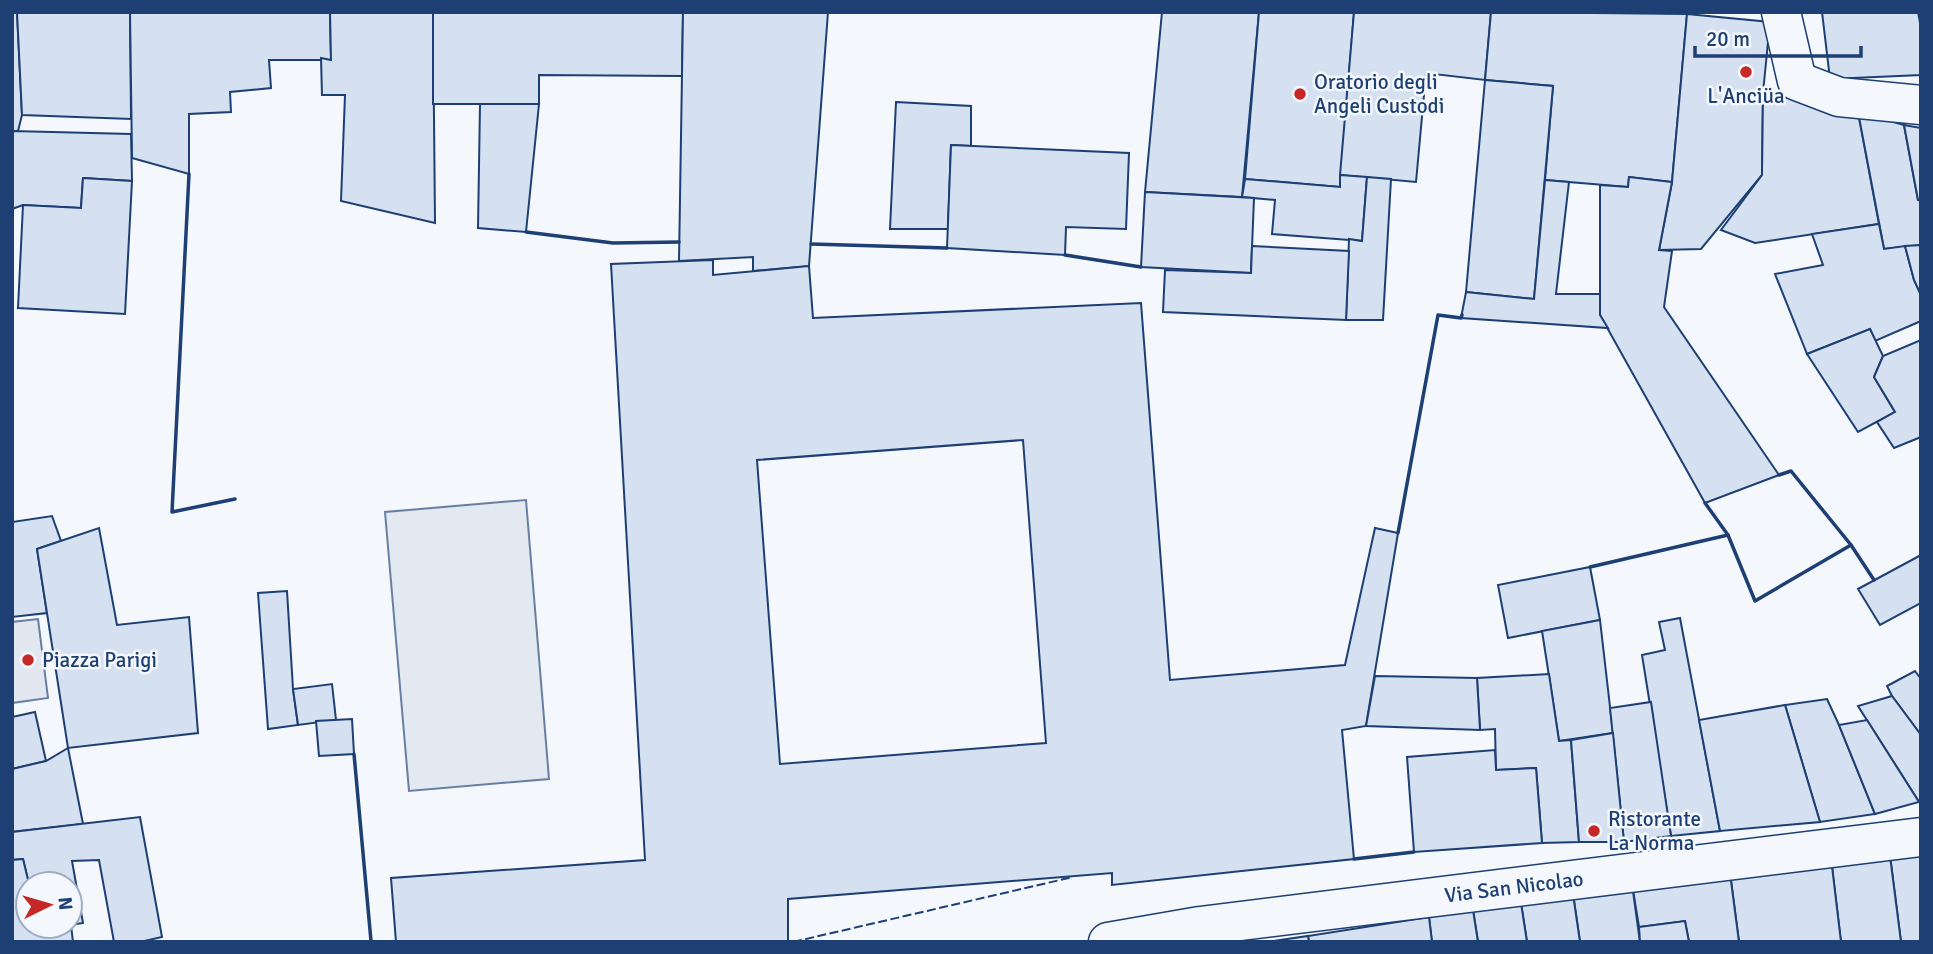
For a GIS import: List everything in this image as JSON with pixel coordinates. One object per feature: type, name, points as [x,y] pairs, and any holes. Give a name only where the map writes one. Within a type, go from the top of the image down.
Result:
[{"type":"street","points":[[1781,12],[1797,81],[1839,97],[1921,105]]},
{"type":"street","name":"Via San Nicolao","points":[[1108,942],[1202,934],[1921,836]]},
{"type":"shaded area","points":[[526,500],[549,779],[409,791],[385,512]]},
{"type":"shaded area","name":"Piazza Parigi","points":[[38,619],[48,698],[12,703],[12,622]]},
{"type":"building","points":[[12,12],[17,12],[22,115],[18,131],[12,131]]},
{"type":"building","points":[[17,12],[130,12],[131,119],[22,115]]},
{"type":"building","points":[[130,12],[330,12],[331,60],[269,60],[271,88],[230,92],[231,112],[189,114],[189,174],[132,158]]},
{"type":"building","points":[[330,12],[433,12],[435,223],[341,201],[345,95],[322,95],[321,58],[331,60]]},
{"type":"building","points":[[433,12],[683,12],[682,76],[539,75],[539,104],[433,104]]},
{"type":"building","points":[[683,12],[828,12],[809,266],[753,271],[753,257],[679,261]]},
{"type":"building","points":[[1162,12],[1259,12],[1242,197],[1145,192]]},
{"type":"building","name":"Oratorio degli Angeli Custodi","points":[[1259,12],[1354,12],[1340,187],[1245,179]]},
{"type":"building","points":[[1354,12],[1491,12],[1485,80],[1426,73],[1416,182],[1340,175]]},
{"type":"building","points":[[1491,12],[1687,14],[1672,182],[1629,177],[1628,187],[1545,180],[1553,86],[1485,80]]},
{"type":"building","points":[[1822,12],[1918,12],[1921,28],[1921,75],[1830,79]]},
{"type":"building","points":[[1687,14],[1770,22],[1763,93],[1762,175],[1701,249],[1659,250],[1672,182]]},
{"type":"building","points":[[1485,80],[1553,86],[1534,299],[1466,292]]},
{"type":"building","points":[[1763,93],[1858,112],[1879,224],[1755,243],[1721,230],[1762,175]]},
{"type":"building","points":[[896,102],[971,106],[971,146],[951,145],[948,229],[890,229]]},
{"type":"building","points":[[480,104],[539,104],[526,232],[478,228]]},
{"type":"building","points":[[1858,112],[1904,125],[1918,200],[1921,200],[1921,245],[1884,249]]},
{"type":"building","points":[[1904,125],[1921,128],[1921,200],[1918,200]]},
{"type":"building","points":[[12,131],[131,134],[132,181],[83,178],[81,208],[23,205],[12,209]]},
{"type":"building","points":[[951,145],[1129,153],[1126,229],[1066,227],[1065,255],[947,248]]},
{"type":"building","points":[[1340,175],[1367,177],[1362,241],[1272,234],[1275,200],[1242,197],[1245,179],[1340,187]]},
{"type":"building","points":[[1367,177],[1391,179],[1383,320],[1346,320],[1349,239],[1362,241]]},
{"type":"building","points":[[1629,177],[1672,182],[1659,250],[1672,251],[1664,307],[1779,475],[1705,503],[1600,315],[1600,185],[1628,187]]},
{"type":"building","points":[[83,178],[132,181],[125,314],[18,308],[23,205],[81,208]]},
{"type":"building","points":[[1545,180],[1569,182],[1556,294],[1600,294],[1600,315],[1608,328],[1461,318],[1466,292],[1534,299]]},
{"type":"building","points":[[1145,192],[1254,198],[1251,273],[1141,267]]},
{"type":"building","points":[[1879,224],[1884,249],[1905,246],[1921,295],[1921,321],[1875,341],[1870,329],[1807,354],[1775,274],[1823,265],[1812,234]]},
{"type":"building","points":[[1921,245],[1921,295],[1905,246]]},
{"type":"building","points":[[1252,246],[1349,251],[1346,320],[1163,312],[1165,270],[1251,273]]},
{"type":"building","points":[[713,260],[713,275],[809,266],[813,318],[1141,303],[1170,680],[1345,665],[1375,528],[1398,533],[1366,726],[1342,730],[1354,859],[1112,885],[1112,873],[788,899],[788,942],[396,942],[391,878],[645,860],[611,264]],"holes":[[[1023,440],[1046,743],[780,764],[757,460]]]},
{"type":"building","points":[[1870,329],[1883,356],[1874,377],[1895,412],[1858,432],[1807,354]]},
{"type":"building","points":[[1921,340],[1921,437],[1894,448],[1877,422],[1895,412],[1874,377],[1883,356]]},
{"type":"building","points":[[52,516],[61,541],[37,549],[47,613],[12,617],[12,522]]},
{"type":"building","points":[[99,528],[117,625],[189,617],[198,733],[68,748],[37,549]]},
{"type":"building","points":[[1921,555],[1921,603],[1880,625],[1858,589]]},
{"type":"building","points":[[1590,567],[1600,620],[1508,638],[1498,585]]},
{"type":"building","points":[[287,591],[298,725],[268,729],[258,593]]},
{"type":"building","points":[[1680,618],[1720,831],[1671,836],[1642,655],[1665,650],[1659,622]]},
{"type":"building","points":[[1600,620],[1613,733],[1559,741],[1542,631]]},
{"type":"building","points":[[1915,671],[1921,679],[1921,735],[1887,686]]},
{"type":"building","points":[[1549,674],[1559,741],[1571,740],[1579,842],[1542,843],[1536,768],[1496,770],[1495,729],[1480,730],[1477,678]]},
{"type":"building","points":[[1375,676],[1477,678],[1480,730],[1366,726]]},
{"type":"building","points":[[332,684],[336,720],[298,725],[293,689]]},
{"type":"building","points":[[1892,696],[1921,735],[1919,802],[1858,706]]},
{"type":"building","points":[[1827,699],[1875,814],[1820,822],[1785,705]]},
{"type":"building","points":[[1651,702],[1671,836],[1624,842],[1610,708]]},
{"type":"building","points":[[1785,705],[1820,822],[1720,831],[1699,720]]},
{"type":"building","points":[[35,712],[46,761],[12,769],[12,717]]},
{"type":"building","points":[[352,719],[354,754],[319,756],[316,721]]},
{"type":"building","points":[[1867,720],[1919,802],[1875,814],[1839,725]]},
{"type":"building","points":[[1613,733],[1624,842],[1579,842],[1571,740]]},
{"type":"building","points":[[68,748],[83,824],[12,832],[12,769],[46,761]]},
{"type":"building","points":[[1495,750],[1496,770],[1536,768],[1542,843],[1414,852],[1407,757]]},
{"type":"building","points":[[140,817],[162,937],[140,942],[114,942],[99,860],[72,861],[74,870],[26,870],[23,859],[12,860],[12,832]]},
{"type":"building","points":[[1921,844],[1921,942],[1901,942],[1889,848]]},
{"type":"building","points":[[1889,848],[1901,942],[1841,942],[1831,858]]},
{"type":"building","points":[[1831,858],[1841,942],[1739,942],[1730,873]]},
{"type":"building","points":[[23,859],[26,870],[14,870],[14,940],[73,942],[12,942],[12,860]]},
{"type":"building","points":[[1730,873],[1739,942],[1689,942],[1685,921],[1639,927],[1632,884]]},
{"type":"building","points":[[1632,884],[1640,942],[1580,942],[1573,894]]},
{"type":"building","points":[[1573,894],[1580,942],[1527,942],[1521,903]]},
{"type":"building","points":[[1521,903],[1527,942],[1478,942],[1473,910]]},
{"type":"building","points":[[1473,910],[1478,942],[1432,942],[1429,917]]},
{"type":"building","points":[[1429,917],[1432,942],[1309,942],[1308,936]]},
{"type":"building","points":[[1685,921],[1689,942],[1640,942],[1639,927]]},
{"type":"building","points":[[1308,936],[1309,942],[1266,942]]},
{"type":"fence","points":[[793,942],[1073,877]]},
{"type":"wall","points":[[189,174],[172,512],[235,499]]},
{"type":"wall","points":[[526,232],[613,243],[679,242]]},
{"type":"wall","points":[[811,244],[947,248]]},
{"type":"wall","points":[[1065,255],[1141,267]]},
{"type":"wall","points":[[1398,533],[1438,315],[1461,318],[1462,315]]},
{"type":"wall","points":[[1779,475],[1791,471],[1851,545],[1874,580]]},
{"type":"wall","points":[[1705,503],[1728,535],[1755,601],[1851,545]]},
{"type":"wall","points":[[1590,567],[1728,535]]},
{"type":"wall","points":[[354,754],[371,941]]},
{"type":"wall","points":[[1354,859],[1414,852]]},
{"type":"place","name":"L'Anciüa","points":[[1746,72]]},
{"type":"place","name":"Oratorio degli Angeli Custodi","points":[[1300,94]]},
{"type":"place","name":"Piazza Parigi","points":[[28,660]]},
{"type":"place","name":"Ristorante La Norma","points":[[1594,831]]}]
